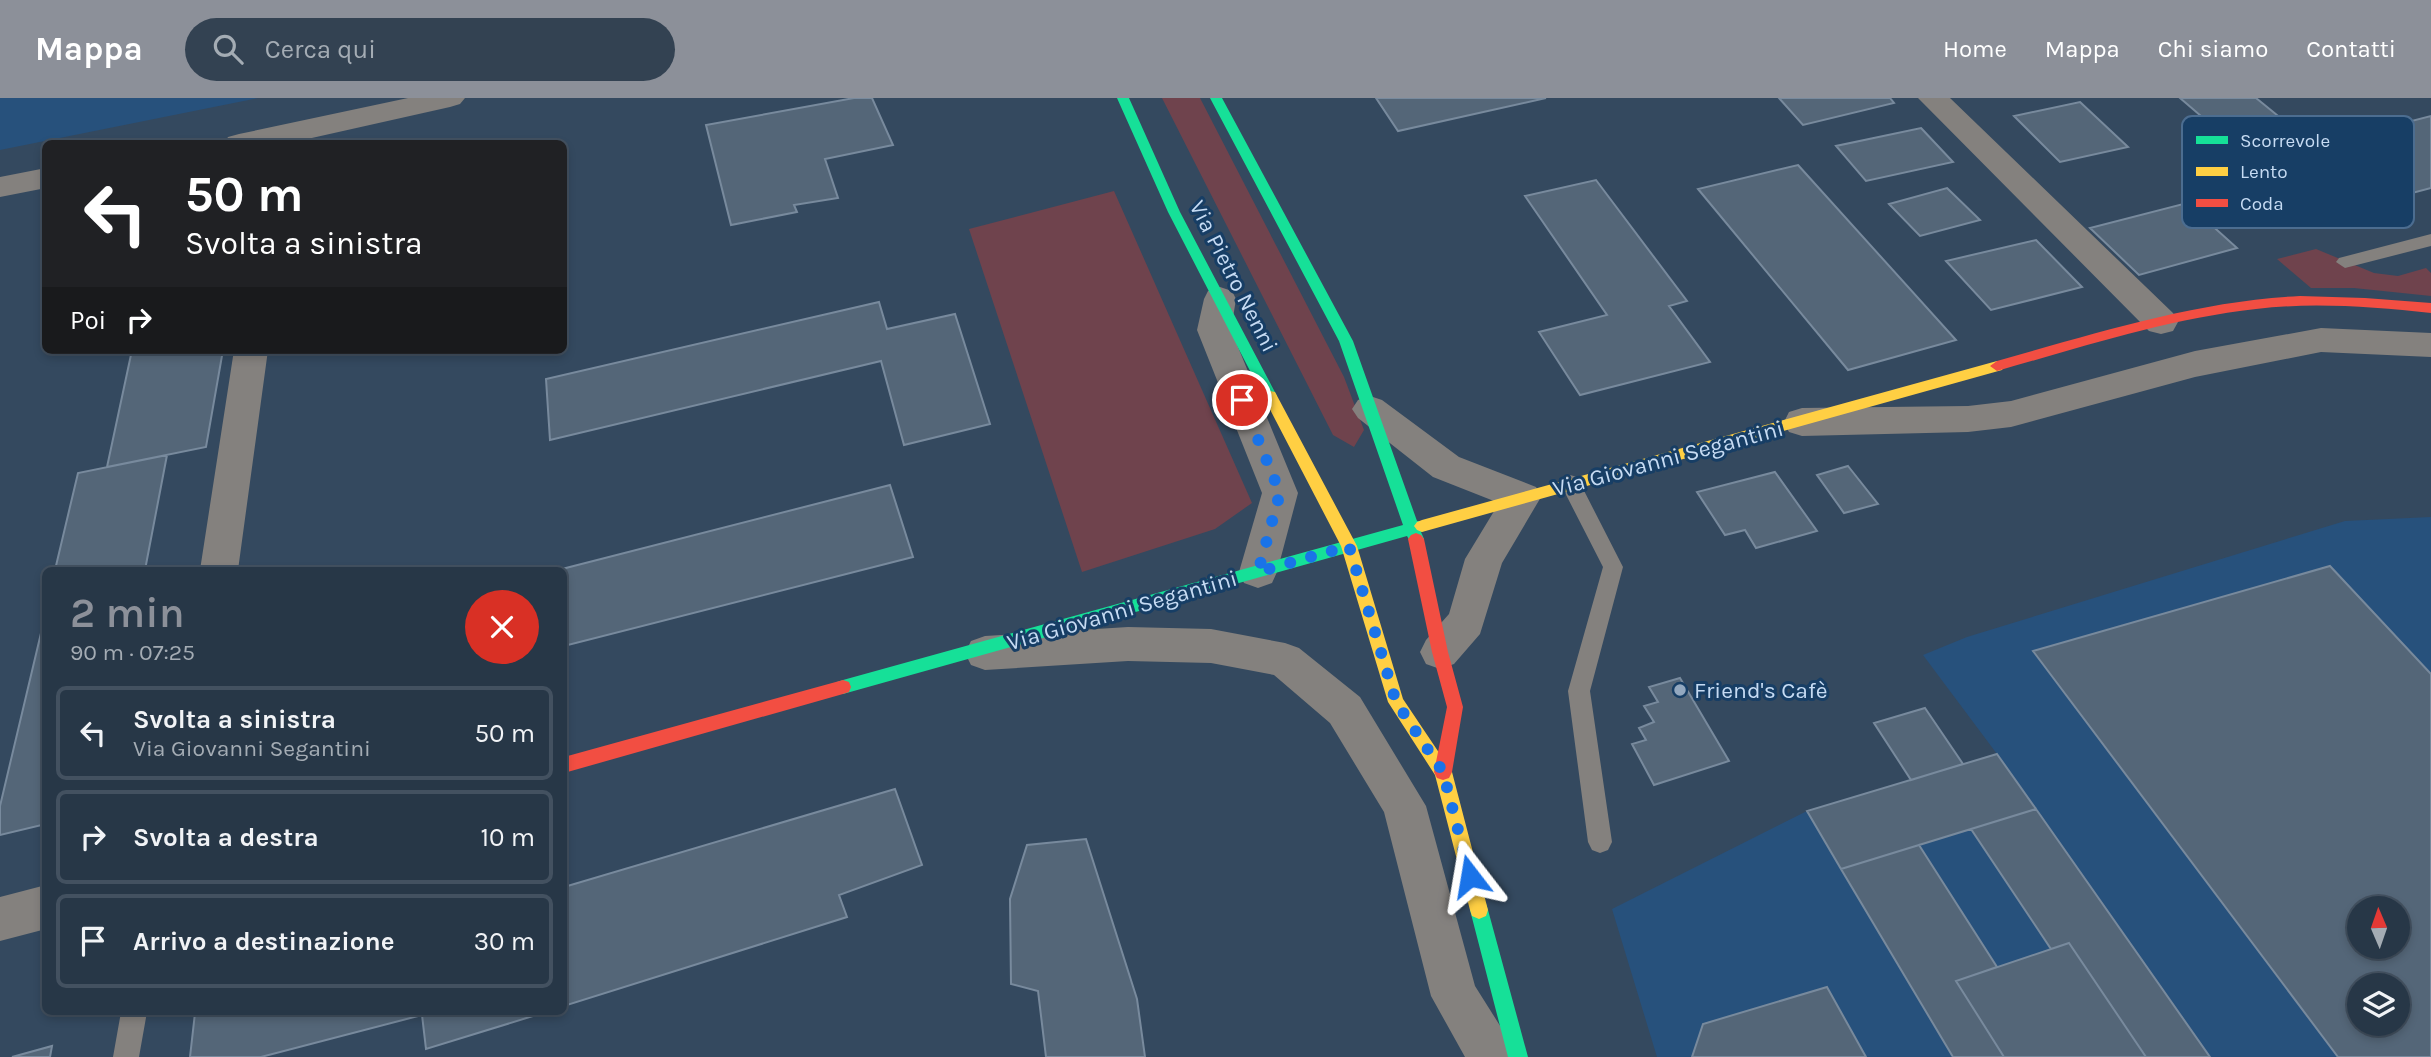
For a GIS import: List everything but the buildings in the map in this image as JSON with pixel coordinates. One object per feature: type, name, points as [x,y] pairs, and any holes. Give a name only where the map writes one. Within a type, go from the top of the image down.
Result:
[{"type":"street","points":[[283,140],[450,98]]},
{"type":"street","name":"Via Pietro Nenni","points":[[1123,98],[1174,212],[1349,546],[1396,702],[1443,772]]},
{"type":"street","points":[[1216,98],[1346,341],[1414,529],[1440,652],[1455,707],[1443,772],[1518,1057]]},
{"type":"street","points":[[1933,98],[2161,322]]},
{"type":"street","points":[[0,187],[42,179]]},
{"type":"street","points":[[1220,299],[1214,330],[1280,493],[1258,572]]},
{"type":"street","name":"Via Giovanni Segantini","points":[[567,764],[1414,529],[1523,496],[2161,322],[2232,307],[2303,301],[2375,302],[2431,308]]},
{"type":"street","name":"Via Giovanni Segantini","points":[[1802,422],[1968,419],[2011,414],[2195,364],[2321,340],[2431,345]]},
{"type":"street","points":[[219,567],[250,354]]},
{"type":"street","points":[[1370,409],[1446,467],[1523,496],[1484,559],[1466,622],[1440,652]]},
{"type":"street","points":[[962,655],[1128,644],[1211,646],[1285,660],[1345,710],[1404,806],[1454,996],[1492,1057]]},
{"type":"street","points":[[0,919],[42,908]]},
{"type":"lane","points":[[2345,262],[2431,240]]},
{"type":"lane","points":[[1570,484],[1613,567],[1578,691],[1600,842]]},
{"type":"lane","points":[[127,1057],[134,1015]]},
{"type":"shaded area","points":[[0,98],[258,98],[42,140],[0,150]]},
{"type":"shaded area","points":[[1162,98],[1200,98],[1344,377],[1364,430],[1354,447],[1333,435]]},
{"type":"shaded area","points":[[1114,191],[1252,503],[1215,529],[1082,572],[969,229]]},
{"type":"shaded area","points":[[2316,249],[2374,273],[2398,276],[2426,268],[2431,273],[2431,296],[2354,288],[2311,288],[2277,259]]},
{"type":"shaded area","points":[[2431,517],[2431,1057],[1657,1057],[1612,909],[1807,811],[1997,754],[1923,655],[1967,637],[2345,521]]},
{"type":"traffic: fast","points":[[1123,98],[1174,212],[1270,396]]},
{"type":"traffic: fast","points":[[1216,98],[1346,341],[1416,539]]},
{"type":"traffic: fast","points":[[843,687],[1422,526]]},
{"type":"traffic: fast","points":[[1479,910],[1518,1057]]},
{"type":"traffic: slow","points":[[1422,526],[1997,366]]},
{"type":"traffic: slow","points":[[1270,396],[1349,546],[1396,702],[1443,772],[1479,910]]},
{"type":"traffic: jam","points":[[1997,366],[2158,322],[2256,304],[2344,302],[2431,308]]},
{"type":"traffic: jam","points":[[1416,539],[1440,652],[1455,707],[1443,772]]},
{"type":"traffic: jam","points":[[567,764],[843,687]]},
{"type":"place","name":"Friend's Cafè","points":[[1680,690]]},
{"type":"route","points":[[1242,400],[1280,493],[1258,572],[1349,546],[1396,702],[1443,772],[1470,876]]}]
